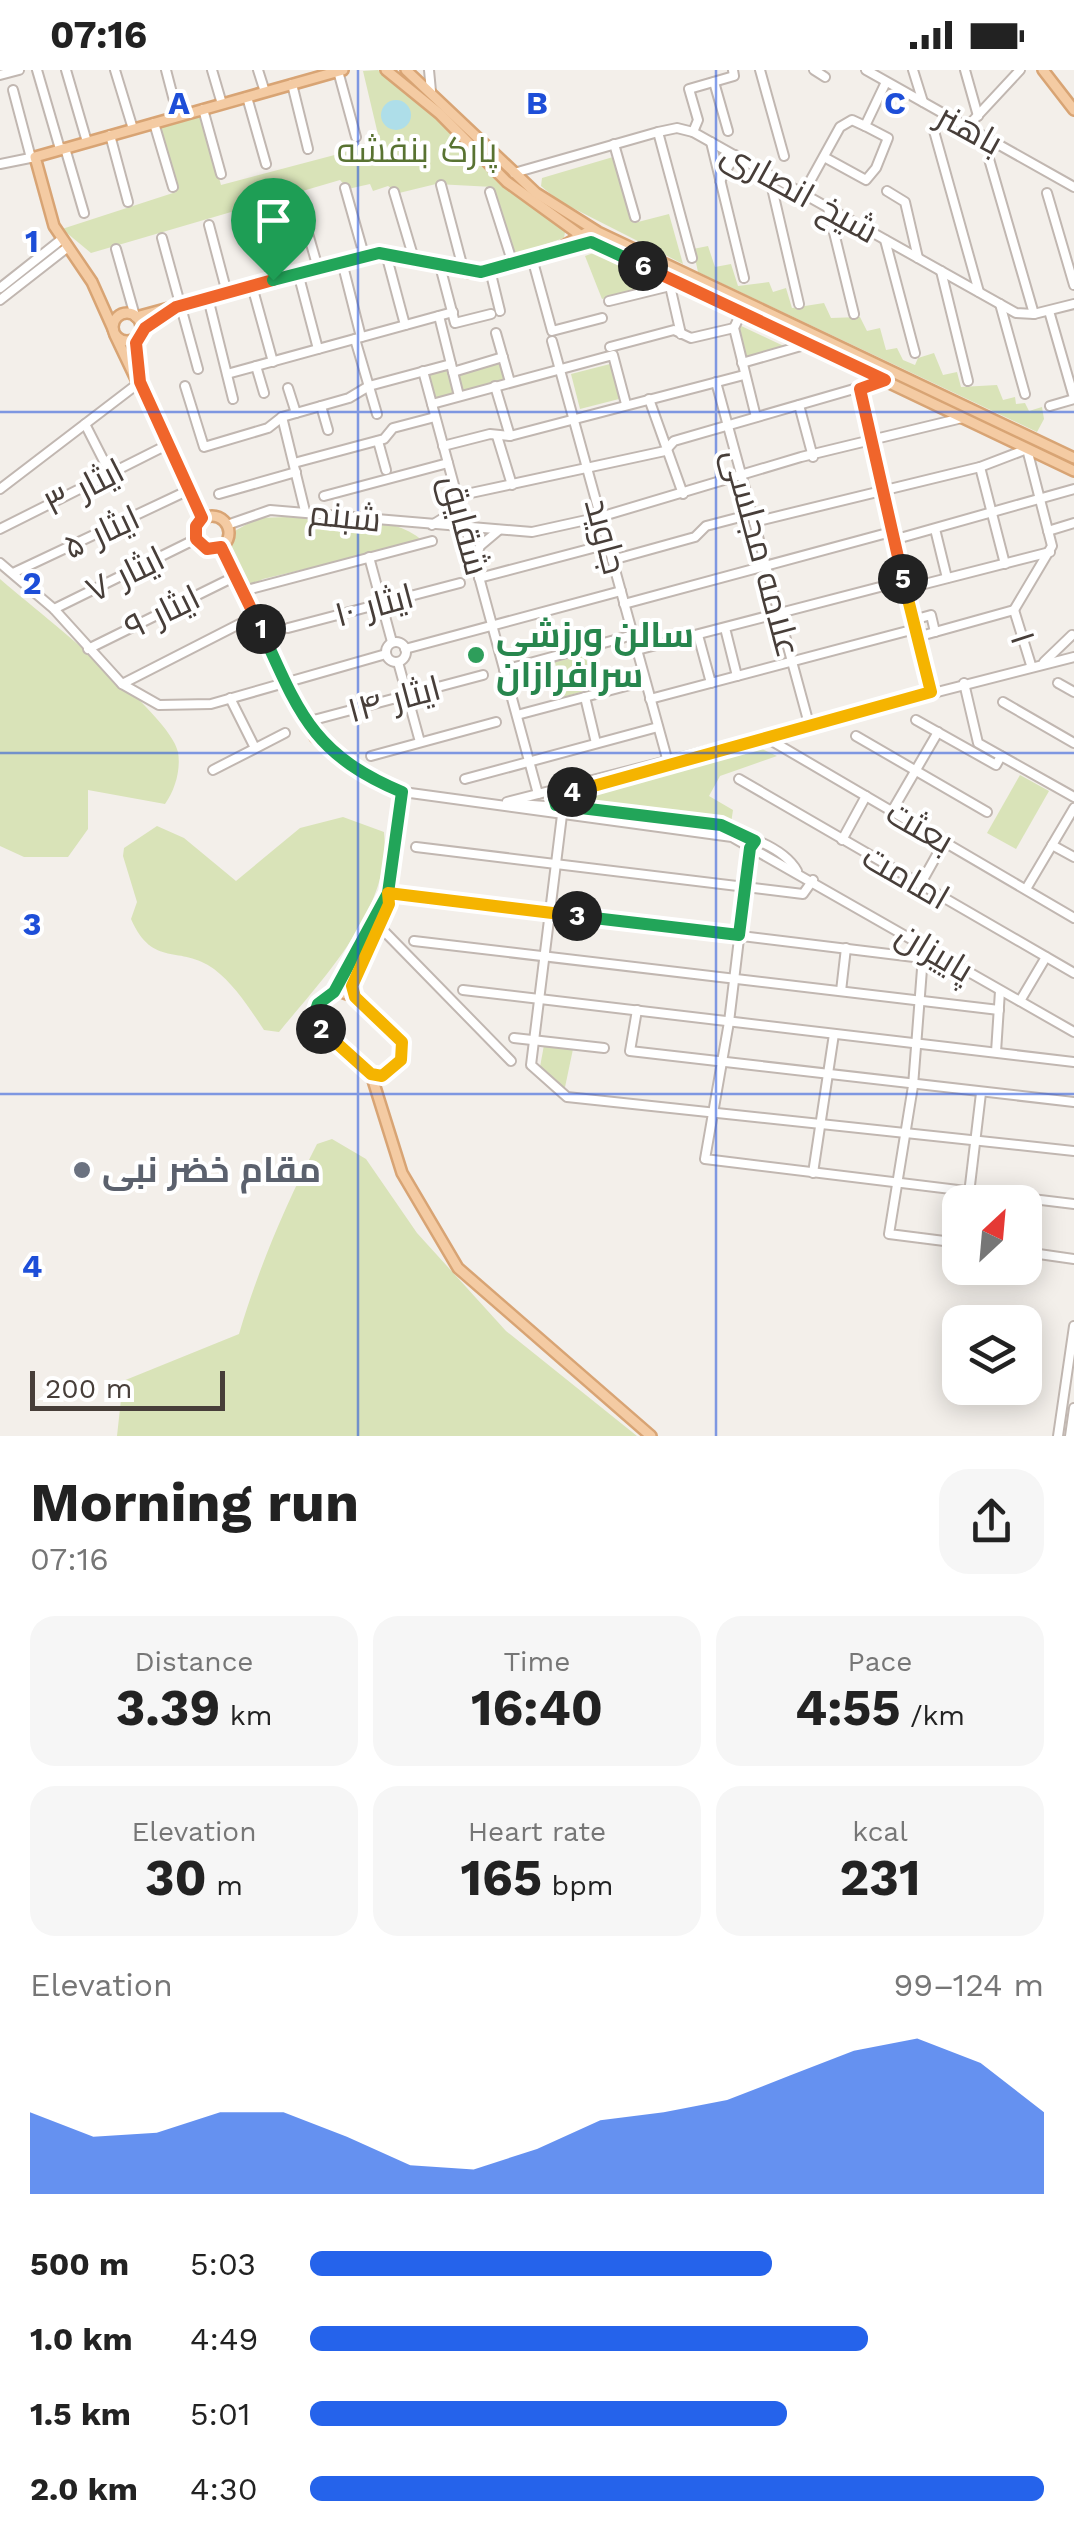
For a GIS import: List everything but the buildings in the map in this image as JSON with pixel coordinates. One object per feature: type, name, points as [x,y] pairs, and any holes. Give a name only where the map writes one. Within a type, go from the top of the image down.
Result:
[{"type":"main road","points":[[202,518],[92,282],[65,243],[33,157],[292,84],[312,74],[340,70]]},
{"type":"main road","points":[[386,70],[440,114],[507,182],[587,239],[671,283],[1074,471]]},
{"type":"main road","points":[[1043,70],[1074,110]]},
{"type":"main road","points":[[409,71],[514,173],[595,230],[1074,458]]},
{"type":"main road","points":[[103,311],[117,317],[136,316],[364,255],[386,254],[464,272],[490,270],[551,253],[587,239],[595,230]]},
{"type":"main road","points":[[114,332],[128,342],[178,306]]},
{"type":"main road","points":[[136,316],[140,382]]},
{"type":"main road","points":[[114,332],[117,317]]},
{"type":"main road","points":[[213,515],[227,524],[228,539],[221,547],[207,549],[196,539],[196,526],[202,518],[213,515]]},
{"type":"main road","points":[[221,547],[306,722],[326,748],[346,763],[402,792],[388,893],[378,926],[354,974],[355,997]]},
{"type":"main road","points":[[388,893],[334,992],[318,1004],[316,1025],[371,1074],[402,1173],[458,1268],[651,1436]]},
{"type":"main road","points":[[334,992],[355,997],[402,1042],[401,1060],[390,1072],[371,1074]]},
{"type":"street","points":[[0,75],[18,70]]},
{"type":"street","points":[[37,70],[84,214]]},
{"type":"street","points":[[66,70],[87,142]]},
{"type":"street","points":[[116,70],[134,129]]},
{"type":"street","points":[[166,70],[178,116]]},
{"type":"street","points":[[212,70],[222,104]]},
{"type":"street","points":[[258,70],[264,92]]},
{"type":"street","points":[[340,70],[356,137]]},
{"type":"street","points":[[429,70],[431,91]]},
{"type":"street","points":[[760,70],[784,156]]},
{"type":"street","points":[[814,70],[825,77]]},
{"type":"street","name":"باهنر","points":[[866,70],[1074,187]]},
{"type":"street","points":[[914,70],[923,102]]},
{"type":"street","points":[[965,70],[978,116]]},
{"type":"street","points":[[966,127],[1020,70]]},
{"type":"street","points":[[693,132],[698,120],[689,88],[734,73]]},
{"type":"street","points":[[714,82],[728,130]]},
{"type":"street","points":[[865,126],[886,82]]},
{"type":"street","points":[[292,84],[308,150]]},
{"type":"street","points":[[0,164],[33,157],[13,90]]},
{"type":"street","points":[[247,97],[266,164]]},
{"type":"street","points":[[203,109],[220,174]]},
{"type":"street","points":[[804,194],[840,126],[852,120],[888,138],[876,168],[866,180],[824,157]]},
{"type":"street","points":[[154,123],[173,187]]},
{"type":"street","name":"شیخ انصاری","points":[[514,173],[677,128],[693,132],[1016,312],[1034,314],[1074,304]]},
{"type":"street","points":[[934,130],[979,292]]},
{"type":"street","points":[[658,132],[692,258]]},
{"type":"street","points":[[110,136],[128,202]]},
{"type":"street","points":[[711,142],[744,278]]},
{"type":"street","points":[[614,144],[635,216]]},
{"type":"street","points":[[720,181],[735,155]]},
{"type":"street","points":[[989,160],[1034,314]]},
{"type":"street","points":[[769,175],[800,304]]},
{"type":"street","points":[[441,185],[464,272]]},
{"type":"street","points":[[344,188],[364,255]]},
{"type":"street","points":[[887,191],[905,202],[918,258]]},
{"type":"street","points":[[394,192],[414,259]]},
{"type":"street","points":[[490,192],[513,264]]},
{"type":"street","points":[[1048,193],[1074,285]]},
{"type":"street","points":[[298,198],[318,268]]},
{"type":"street","points":[[828,208],[854,314]]},
{"type":"street","points":[[253,213],[273,280]]},
{"type":"street","points":[[208,225],[226,293]]},
{"type":"street","points":[[162,238],[198,369]]},
{"type":"street","points":[[885,240],[915,354]]},
{"type":"street","points":[[0,288],[65,243]]},
{"type":"street","points":[[0,300],[65,243]]},
{"type":"street","points":[[116,249],[136,316]]},
{"type":"street","points":[[386,254],[405,325]]},
{"type":"street","name":"جاوید","points":[[532,258],[668,762]]},
{"type":"street","points":[[342,262],[377,414]]},
{"type":"street","points":[[440,266],[455,323],[496,313],[490,270]]},
{"type":"street","points":[[940,270],[968,381]]},
{"type":"street","points":[[298,273],[318,349]]},
{"type":"street","points":[[608,301],[671,283],[682,334]]},
{"type":"street","points":[[252,286],[273,362]]},
{"type":"street","points":[[208,298],[233,399]]},
{"type":"street","points":[[1000,304],[1025,394]]},
{"type":"street","points":[[1049,311],[1074,398],[1050,406]]},
{"type":"street","points":[[226,374],[452,312]]},
{"type":"street","points":[[740,313],[734,328],[756,417]]},
{"type":"street","points":[[439,316],[460,396]]},
{"type":"street","points":[[552,336],[602,318]]},
{"type":"street","points":[[432,404],[560,369],[674,330],[691,338],[734,328]]},
{"type":"street","points":[[496,333],[510,382]]},
{"type":"street","points":[[742,363],[808,344]]},
{"type":"street","points":[[612,351],[626,404]]},
{"type":"street","points":[[185,386],[204,447],[268,428],[282,417],[322,406],[369,386],[423,371],[502,357]]},
{"type":"street","points":[[256,366],[264,393]]},
{"type":"street","name":"شقایق","points":[[423,371],[538,794]]},
{"type":"street","points":[[444,446],[510,436],[744,375]]},
{"type":"street","points":[[432,526],[445,517],[457,496],[665,451],[674,440],[885,380]]},
{"type":"street","points":[[0,489],[140,382]]},
{"type":"street","name":"علامه مجلسی","points":[[716,382],[809,724]]},
{"type":"street","points":[[495,386],[510,436]]},
{"type":"street","points":[[288,388],[296,413]]},
{"type":"street","points":[[860,389],[931,692]]},
{"type":"street","points":[[649,399],[665,451],[672,454],[683,494]]},
{"type":"street","points":[[799,405],[813,457]]},
{"type":"street","points":[[322,406],[328,430]]},
{"type":"street","points":[[282,417],[306,511]]},
{"type":"street","points":[[220,494],[378,441],[393,428],[435,417]]},
{"type":"street","name":"شبنم","points":[[227,524],[262,511],[306,511],[432,526],[532,532],[683,494],[694,486],[963,418]]},
{"type":"street","points":[[85,424],[110,473]]},
{"type":"street","points":[[498,436],[512,486]]},
{"type":"street","points":[[378,441],[386,470]]},
{"type":"street","name":"ایثار ۳","points":[[0,528],[167,445]]},
{"type":"street","points":[[612,560],[695,538],[706,526],[881,491],[980,467],[1028,449],[1050,552],[1014,610],[935,632],[915,628]]},
{"type":"street","points":[[324,496],[448,463]]},
{"type":"street","points":[[980,467],[1005,564]]},
{"type":"street","points":[[624,604],[892,536],[934,529],[1074,489]]},
{"type":"street","name":"ایثار ۵","points":[[13,574],[189,490]]},
{"type":"street","points":[[1048,531],[1074,522]]},
{"type":"street","points":[[934,529],[947,578]]},
{"type":"street","points":[[474,561],[480,546],[499,530]]},
{"type":"street","name":"ایثار ۷","points":[[54,609],[196,539]]},
{"type":"street","points":[[243,591],[432,541]]},
{"type":"street","points":[[480,578],[608,544]]},
{"type":"street","points":[[637,650],[1050,552]]},
{"type":"street","points":[[368,558],[392,642],[386,654]]},
{"type":"street","points":[[0,563],[54,609],[122,684],[147,700],[176,707],[230,698],[386,654],[398,662],[420,742]]},
{"type":"street","name":"ایثار ۹","points":[[88,648],[236,576]]},
{"type":"street","name":"ایثار ۱۰","points":[[288,628],[460,583]]},
{"type":"street","points":[[398,662],[406,649],[621,591]]},
{"type":"street","name":"۱","points":[[1014,610],[1031,665]]},
{"type":"street","points":[[650,699],[915,628],[931,615],[935,632]]},
{"type":"street","points":[[122,684],[255,616]]},
{"type":"street","points":[[725,628],[738,676]]},
{"type":"street","points":[[1044,662],[1073,634]]},
{"type":"street","points":[[507,802],[1074,654],[1073,634]]},
{"type":"street","points":[[698,635],[711,684]]},
{"type":"street","points":[[504,670],[633,636]]},
{"type":"street","points":[[392,642],[406,649]]},
{"type":"street","name":"ایثار ۱۴","points":[[306,722],[483,675]]},
{"type":"street","points":[[517,716],[646,681]]},
{"type":"street","points":[[964,683],[978,743],[1074,797]]},
{"type":"street","points":[[1058,683],[1074,692]]},
{"type":"street","points":[[585,697],[596,742]]},
{"type":"street","points":[[230,698],[255,748]]},
{"type":"street","points":[[1002,702],[1074,743]]},
{"type":"street","points":[[916,720],[996,766],[1001,756]]},
{"type":"street","points":[[371,756],[496,722]]},
{"type":"street","points":[[465,778],[658,727]]},
{"type":"street","points":[[892,811],[938,732]]},
{"type":"street","points":[[213,770],[286,733]]},
{"type":"street","points":[[856,736],[987,812]]},
{"type":"street","name":"بعثت","points":[[765,737],[1072,913]]},
{"type":"street","points":[[668,762],[558,796],[554,802],[562,812],[558,864],[532,1065],[567,1097],[1074,1152]]},
{"type":"street","name":"امامت","points":[[738,779],[1074,973]]},
{"type":"street","name":"پاییزان","points":[[402,792],[507,802],[562,812]]},
{"type":"street","name":"پاییزان","points":[[402,792],[562,812],[721,825],[1074,1032]]},
{"type":"street","points":[[842,840],[866,796]]},
{"type":"street","points":[[1026,889],[1074,808]]},
{"type":"street","points":[[920,885],[944,842]]},
{"type":"street","points":[[752,844],[729,1022],[705,1158],[942,1189]]},
{"type":"street","points":[[1052,845],[1074,858]]},
{"type":"street","points":[[416,847],[803,894],[813,880]]},
{"type":"street","points":[[388,893],[922,958]]},
{"type":"street","points":[[378,926],[511,1061]]},
{"type":"street","points":[[414,941],[999,1010]]},
{"type":"street","points":[[841,991],[846,948]]},
{"type":"street","points":[[928,948],[922,958],[913,1086],[889,1234],[942,1241]]},
{"type":"street","points":[[1020,1002],[1046,957]]},
{"type":"street","points":[[463,990],[1074,1062]]},
{"type":"street","points":[[996,1052],[1000,990]]},
{"type":"street","points":[[637,1010],[630,1051],[1074,1102]]},
{"type":"street","points":[[814,1173],[834,1034]]},
{"type":"street","points":[[514,1038],[604,1048]]},
{"type":"street","points":[[970,1185],[981,1093]]},
{"type":"street","points":[[1042,1200],[1074,1204]]},
{"type":"street","points":[[1042,1254],[1074,1258]]},
{"type":"street","points":[[1058,1436],[1074,1326]]},
{"type":"street","points":[[1070,1436],[1074,1408]]},
{"type":"green space","name":"پارک بنفشه","points":[[378,70],[438,118],[490,174],[565,232],[564,238],[513,255],[493,187],[436,184],[399,193],[388,186],[373,191],[370,184],[348,189],[340,180],[91,253],[62,229],[176,192],[157,126],[201,114],[221,185],[380,143],[363,71]]},
{"type":"green space","points":[[613,157],[634,223],[669,214],[683,264],[559,201],[541,186],[542,178]]},
{"type":"green space","points":[[708,246],[715,267],[731,264],[738,286],[769,282],[773,292],[786,288],[792,308],[824,303],[831,318],[860,317],[867,331],[880,328],[886,350],[897,348],[903,360],[915,365],[918,358],[934,353],[943,375],[957,372],[961,387],[997,385],[1003,400],[1015,397],[1016,404],[1025,403],[1029,411],[1042,407],[1044,419],[1037,432],[698,272],[693,249]]},
{"type":"green space","points":[[596,252],[660,285],[602,299],[585,256]]},
{"type":"green space","points":[[737,324],[788,348],[745,360]]},
{"type":"green space","points":[[502,359],[510,380],[434,400],[426,372],[452,365],[454,373]]},
{"type":"green space","points":[[610,364],[619,399],[580,409],[571,374]]},
{"type":"green space","points":[[258,518],[376,521],[423,541],[263,579],[247,587],[230,551],[233,532]]},
{"type":"green space","points":[[0,579],[128,688],[170,735],[178,752],[176,780],[165,804],[88,790],[88,829],[68,857],[24,857],[0,846]]},
{"type":"green space","points":[[585,655],[595,688],[563,697],[555,662]]},
{"type":"green space","points":[[762,749],[777,756],[720,776],[709,796],[733,810],[731,823],[560,803]]},
{"type":"green space","points":[[1020,775],[1049,791],[1016,849],[987,833]]},
{"type":"green space","points":[[343,817],[384,832],[384,860],[377,888],[366,914],[334,965],[279,1032],[264,1030],[235,989],[214,969],[148,944],[131,919],[137,902],[124,848],[157,826],[184,838],[236,881],[300,828]]},
{"type":"green space","points":[[544,1045],[573,1049],[564,1092],[540,1067]]},
{"type":"green space","points":[[332,1139],[366,1159],[417,1233],[506,1331],[637,1436],[117,1436],[123,1381],[239,1334],[294,1190],[317,1144]]},
{"type":"water","points":[[396,100],[406,105],[411,115],[406,125],[396,130],[386,125],[381,115],[386,105]]},
{"type":"place","name":"سالن ورزشی سرافرازان","points":[[476,655]]},
{"type":"place","name":"مقام خضر نبی","points":[[82,1170]]},
{"type":"route","points":[[273,280],[176,307],[145,328],[138,336],[136,352],[140,382],[202,518],[194,530],[196,539],[207,549],[221,547],[315,737],[362,774],[402,792],[388,893],[334,992],[318,1004],[316,1025],[371,1074],[382,1076],[401,1060],[402,1042],[355,997],[352,986],[354,974],[389,904],[388,893],[739,935],[750,848],[755,841],[721,825],[562,809],[554,798],[668,762],[931,692],[860,389],[885,380],[591,242],[481,272],[458,271],[379,253],[273,280]]}]
